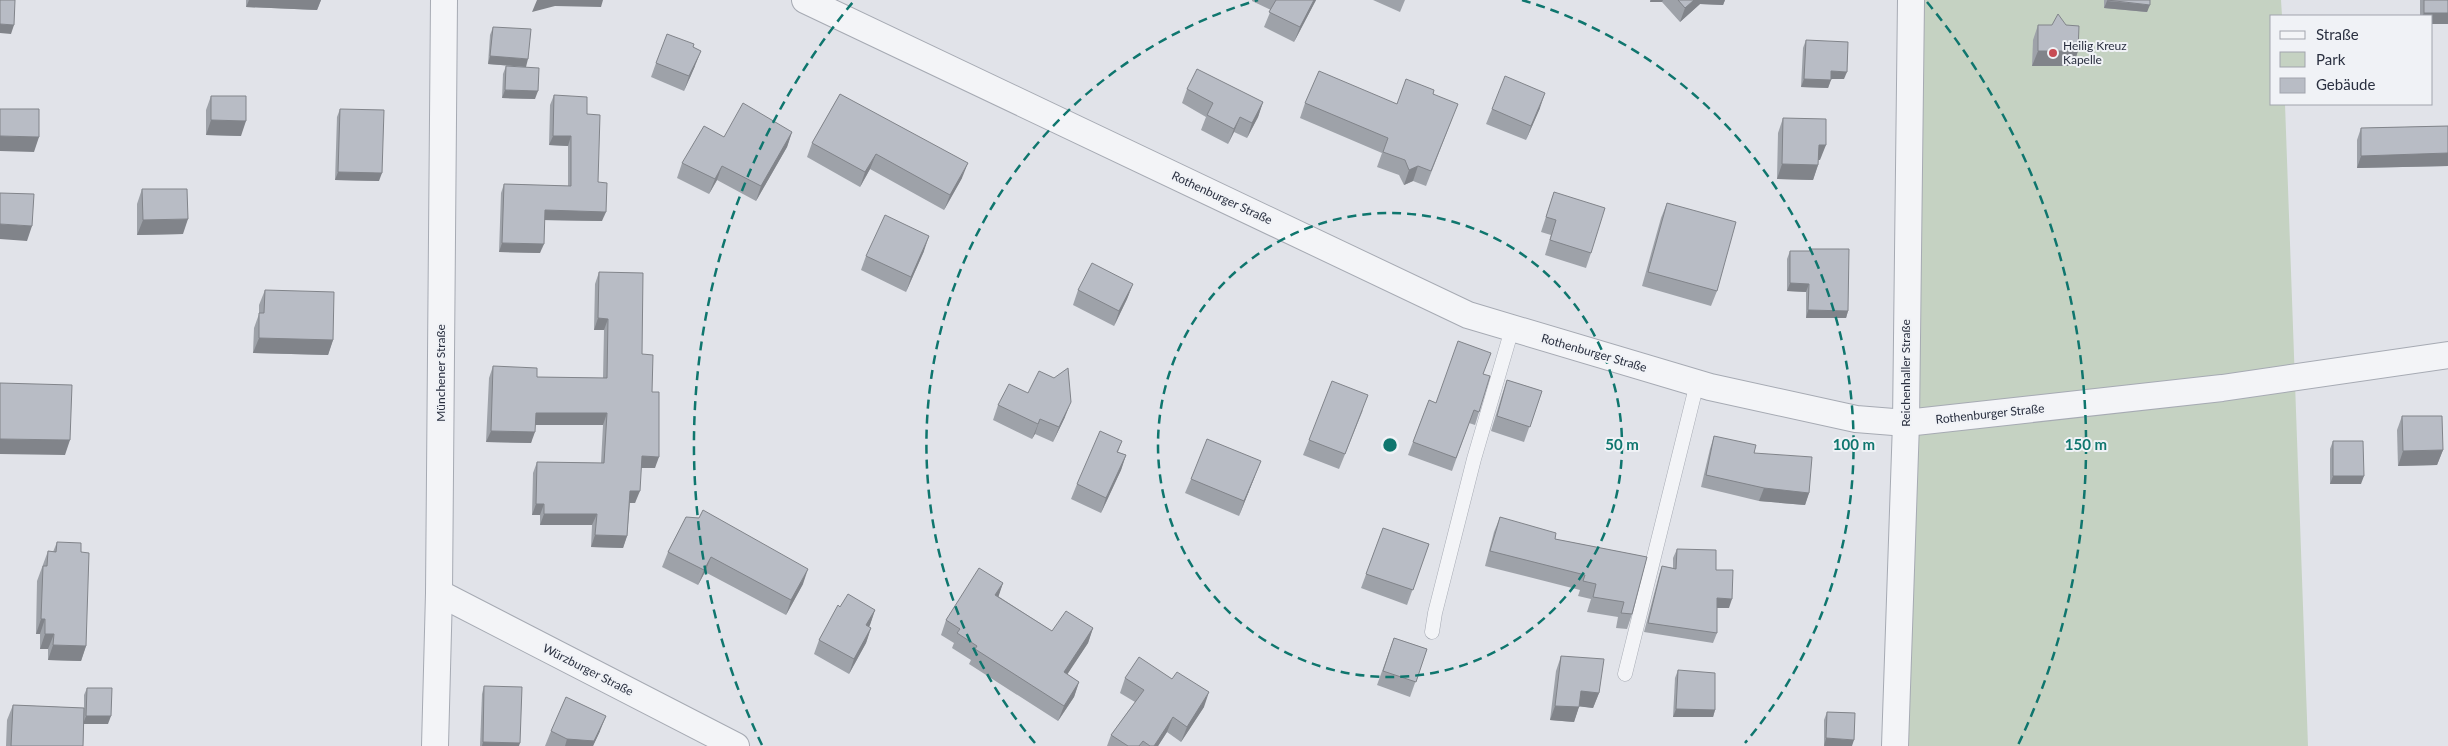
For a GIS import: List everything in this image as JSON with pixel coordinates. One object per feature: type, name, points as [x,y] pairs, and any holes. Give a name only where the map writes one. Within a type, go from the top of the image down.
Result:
[{"type":"street","name":"Münchener Straße","points":[[435,746],[439,593],[444,0]]},
{"type":"street","name":"Rothenburger Straße","points":[[805,0],[1468,315],[1697,384],[1856,419],[1906,423],[2222,388],[2448,355]]},
{"type":"street","name":"Reichenhaller Straße","points":[[1895,746],[1906,423],[1911,0]]},
{"type":"street","name":"Würzburger Straße","points":[[439,593],[736,746]]},
{"type":"lane","points":[[1432,632],[1435,613],[1474,459],[1512,329]]},
{"type":"lane","points":[[1625,674],[1697,384]]},
{"type":"green space","points":[[1910,0],[2281,0],[2282,15],[2270,15],[2270,105],[2285,105],[2308,746],[1889,746]]},
{"type":"building","points":[[0,0],[15,0],[14,25],[0,24]]},
{"type":"building","points":[[1276,0],[1314,0],[1300,27],[1269,12]]},
{"type":"building","points":[[1678,0],[1694,0],[1685,8]]},
{"type":"building","points":[[2107,0],[2150,0],[2150,5]]},
{"type":"building","points":[[2424,0],[2448,0],[2448,13],[2424,13]]},
{"type":"building","points":[[2058,14],[2066,25],[2079,26],[2078,51],[2038,51],[2038,25],[2052,25]]},
{"type":"building","points":[[493,27],[531,29],[528,59],[490,56]]},
{"type":"building","points":[[667,34],[694,44],[693,47],[701,51],[689,76],[656,63]]},
{"type":"building","points":[[1806,40],[1848,42],[1847,72],[1831,71],[1831,80],[1804,79]]},
{"type":"building","points":[[506,66],[539,68],[538,91],[505,90]]},
{"type":"building","points":[[1197,69],[1263,102],[1252,123],[1240,117],[1234,129],[1207,115],[1213,103],[1187,89]]},
{"type":"building","points":[[1319,71],[1397,104],[1406,79],[1434,90],[1433,94],[1458,104],[1431,171],[1418,166],[1409,170],[1405,160],[1383,152],[1388,138],[1305,103]]},
{"type":"building","points":[[1505,76],[1545,93],[1531,126],[1492,109]]},
{"type":"building","points":[[840,94],[968,163],[950,195],[876,154],[865,172],[812,143]]},
{"type":"building","points":[[554,95],[587,97],[587,114],[600,115],[598,182],[607,183],[606,212],[545,210],[544,244],[502,243],[504,184],[571,186],[571,136],[553,136]]},
{"type":"building","points":[[211,96],[246,96],[246,121],[211,120]]},
{"type":"building","points":[[743,103],[792,132],[761,186],[722,166],[715,179],[682,163],[704,126],[724,137]]},
{"type":"building","points":[[0,109],[39,109],[39,137],[0,136]]},
{"type":"building","points":[[340,109],[384,110],[382,173],[338,172]]},
{"type":"building","points":[[1783,118],[1826,119],[1826,145],[1819,145],[1818,165],[1782,164]]},
{"type":"building","points":[[2448,126],[2448,153],[2361,156],[2361,128]]},
{"type":"building","points":[[142,189],[187,189],[188,219],[143,220]]},
{"type":"building","points":[[1554,192],[1605,208],[1591,253],[1550,240],[1556,220],[1546,217]]},
{"type":"building","points":[[0,193],[34,194],[32,226],[0,224]]},
{"type":"building","points":[[1667,203],[1736,222],[1717,291],[1648,272]]},
{"type":"building","points":[[885,215],[929,236],[911,277],[866,256]]},
{"type":"building","points":[[1810,249],[1849,249],[1848,311],[1808,310],[1809,284],[1790,283],[1790,251],[1810,251]]},
{"type":"building","points":[[1092,263],[1133,284],[1119,311],[1078,290]]},
{"type":"building","points":[[599,272],[643,273],[642,354],[653,355],[652,392],[659,392],[659,457],[642,456],[640,491],[630,491],[627,536],[595,535],[597,514],[544,514],[544,504],[536,504],[537,462],[604,463],[607,413],[536,413],[535,432],[491,431],[493,366],[537,368],[537,377],[607,378],[608,319],[598,318]]},
{"type":"building","points":[[265,290],[334,292],[333,340],[259,338],[259,313],[264,313]]},
{"type":"building","points":[[1458,341],[1491,353],[1483,374],[1490,376],[1479,412],[1474,410],[1456,458],[1413,442],[1429,400],[1436,403]]},
{"type":"building","points":[[1068,368],[1071,402],[1059,427],[1040,419],[1038,424],[998,405],[1009,384],[1028,393],[1039,371],[1054,378]]},
{"type":"building","points":[[1507,380],[1542,391],[1530,427],[1497,416]]},
{"type":"building","points":[[1332,381],[1368,395],[1345,454],[1309,440]]},
{"type":"building","points":[[0,383],[72,385],[70,440],[0,439]]},
{"type":"building","points":[[2402,416],[2442,416],[2443,450],[2403,451]]},
{"type":"building","points":[[1100,431],[1122,441],[1117,452],[1126,455],[1106,498],[1077,484]]},
{"type":"building","points":[[1714,436],[1756,445],[1754,453],[1812,457],[1809,493],[1764,488],[1706,475]]},
{"type":"building","points":[[1207,439],[1261,461],[1244,501],[1191,479]]},
{"type":"building","points":[[2333,441],[2363,441],[2364,476],[2333,476]]},
{"type":"building","points":[[703,510],[808,569],[791,600],[711,557],[704,570],[668,552],[686,517],[699,518]]},
{"type":"building","points":[[1500,517],[1556,533],[1555,539],[1647,557],[1632,614],[1621,613],[1624,602],[1593,597],[1596,584],[1583,581],[1585,575],[1490,551]]},
{"type":"building","points":[[1383,528],[1429,544],[1413,590],[1366,574]]},
{"type":"building","points":[[57,542],[81,543],[81,552],[89,553],[86,646],[53,645],[54,634],[45,634],[45,619],[41,619],[43,566],[47,566],[48,551],[56,552]]},
{"type":"building","points":[[1677,549],[1716,550],[1716,570],[1733,570],[1732,599],[1717,598],[1717,633],[1648,623],[1662,566],[1676,569]]},
{"type":"building","points":[[979,568],[1003,583],[995,595],[1052,631],[1066,611],[1093,628],[1064,672],[1079,682],[1064,706],[975,649],[977,646],[957,633],[960,629],[946,620]]},
{"type":"building","points":[[848,594],[875,610],[866,625],[871,628],[854,659],[819,640],[838,605],[840,607]]},
{"type":"building","points":[[1394,638],[1427,649],[1416,682],[1383,671]]},
{"type":"building","points":[[1561,656],[1604,659],[1599,693],[1581,691],[1579,707],[1555,706]]},
{"type":"building","points":[[1139,657],[1172,679],[1177,672],[1209,692],[1187,727],[1173,717],[1154,746],[1150,746],[1143,741],[1139,746],[1128,746],[1111,735],[1144,690],[1125,678]]},
{"type":"building","points":[[1678,670],[1715,673],[1715,710],[1676,709]]},
{"type":"building","points":[[484,686],[522,687],[520,743],[483,742]]},
{"type":"building","points":[[87,688],[112,688],[111,716],[86,716]]},
{"type":"building","points":[[566,697],[606,716],[594,741],[567,739],[551,731]]},
{"type":"building","points":[[13,705],[84,708],[83,746],[11,746]]},
{"type":"building","points":[[1827,712],[1855,713],[1854,740],[1826,738]]},
{"type":"place","name":"Heilig Kreuz Kapelle","points":[[2053,53]]}]
